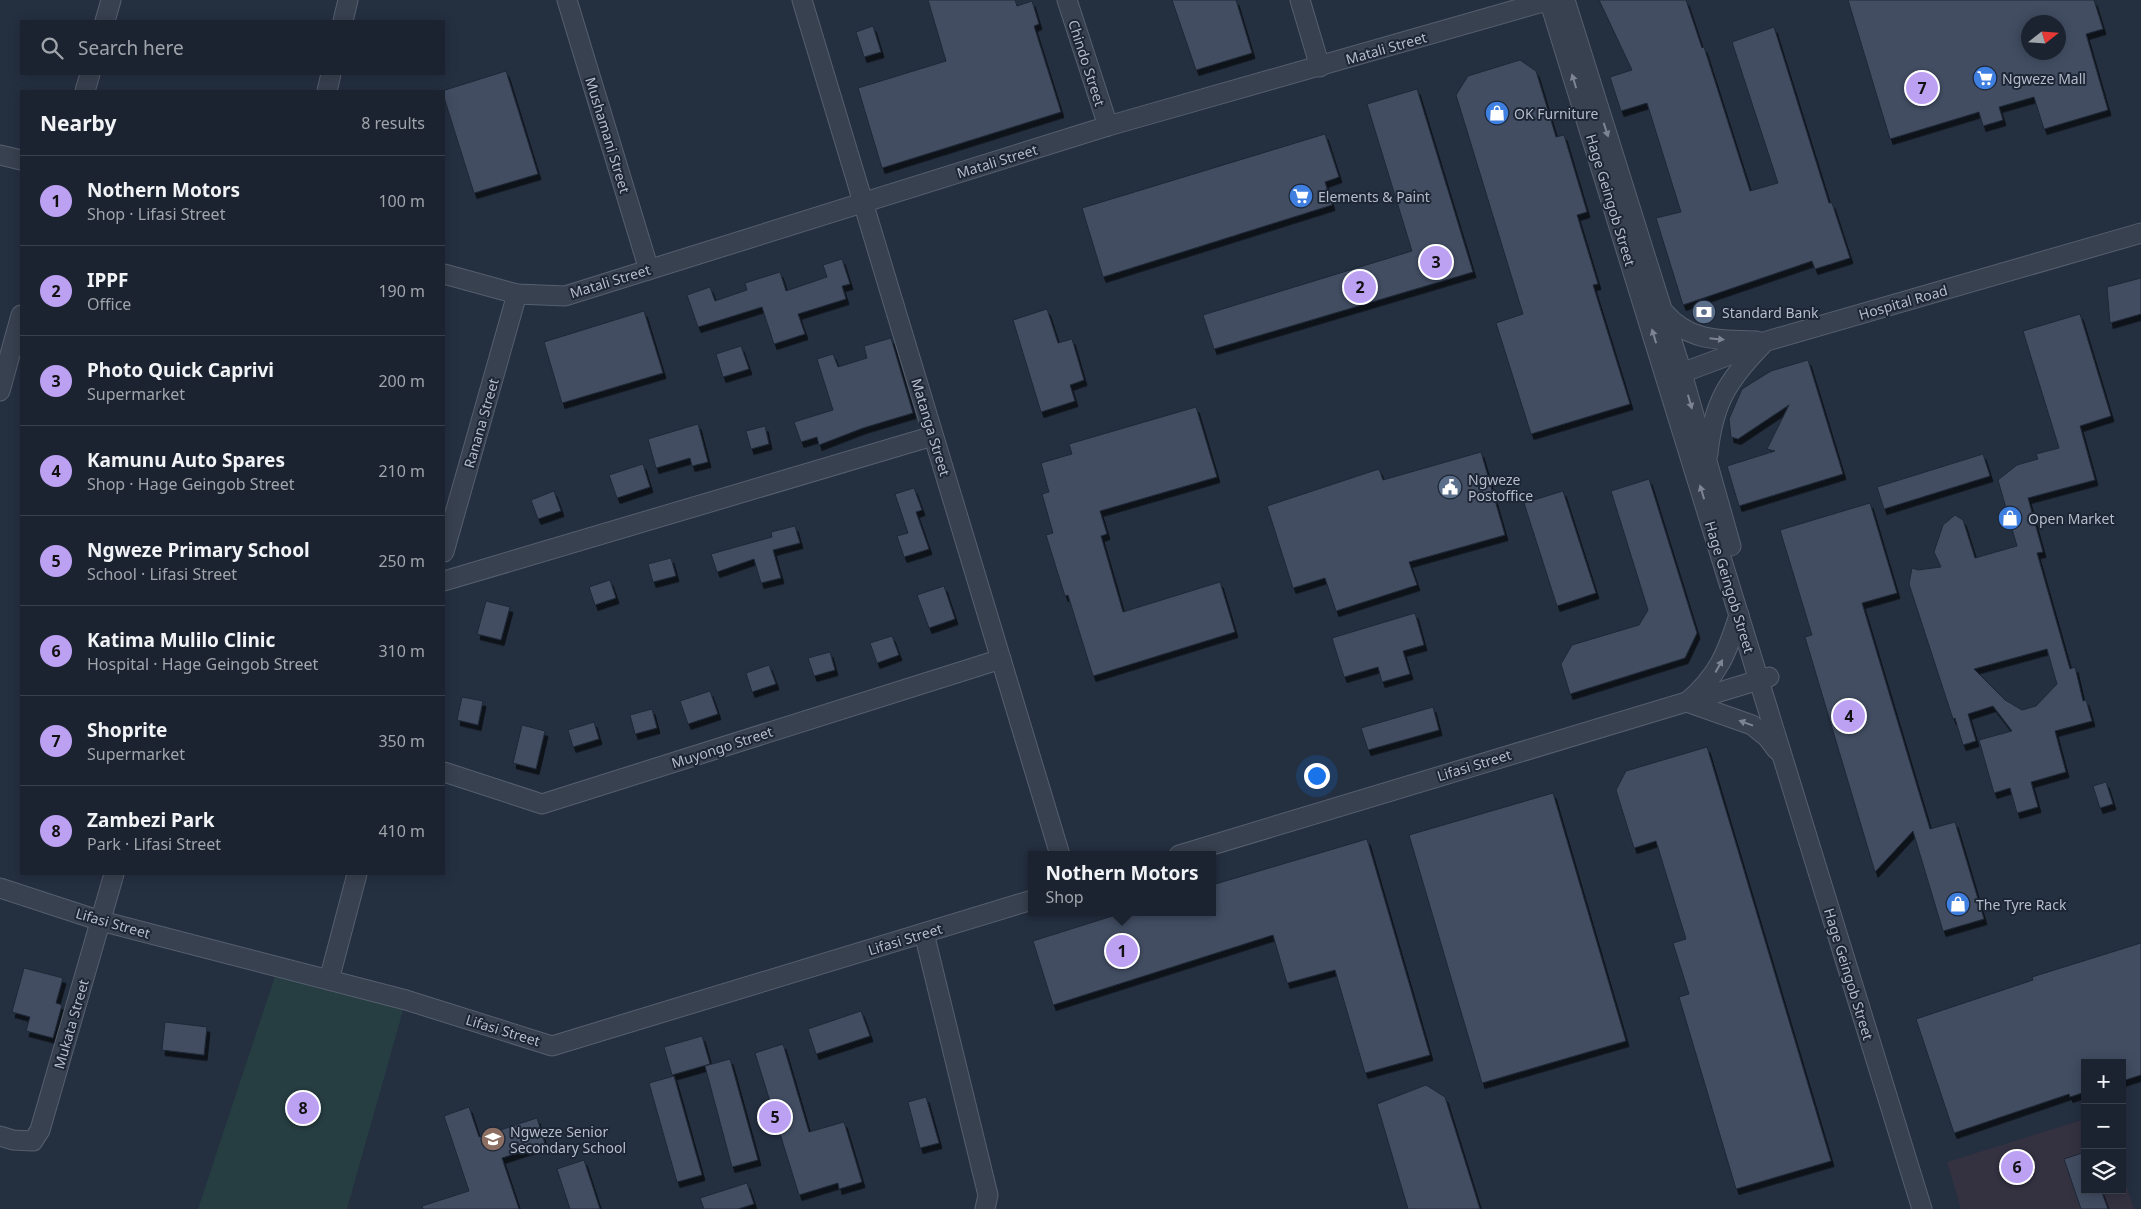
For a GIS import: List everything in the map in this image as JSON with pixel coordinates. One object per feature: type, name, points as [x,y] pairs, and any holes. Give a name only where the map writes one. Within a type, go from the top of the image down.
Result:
[{"type":"street","points":[[105,20],[111,0]]},
{"type":"street","points":[[343,20],[348,0]]},
{"type":"street","name":"Mushamani Street","points":[[567,0],[649,270]]},
{"type":"street","name":"Matanga Street","points":[[802,0],[1059,851]]},
{"type":"street","name":"Chindo Street","points":[[1067,0],[1108,126]]},
{"type":"street","points":[[1300,0],[1320,67]]},
{"type":"street","name":"Matali Street","points":[[445,274],[517,294],[565,296],[1108,126],[1320,67],[1549,0]]},
{"type":"street","name":"Hage Geingob Street","points":[[1549,0],[1674,376],[1708,463],[1782,755],[1922,1209]]},
{"type":"street","name":"Hage Geingob Street","points":[[1565,0],[1661,309],[1674,376],[1739,615],[1764,679],[1897,1099],[1911,1174]]},
{"type":"street","points":[[85,90],[90,75]]},
{"type":"street","points":[[327,90],[331,75]]},
{"type":"street","points":[[0,155],[20,160]]},
{"type":"street","name":"Hospital Road","points":[[1674,376],[1766,341],[2141,233]]},
{"type":"street","name":"Ranana Street","points":[[445,548],[517,294]]},
{"type":"street","points":[[1661,309],[1674,324],[1706,338],[1714,340],[1766,341]]},
{"type":"street","points":[[0,391],[20,320]]},
{"type":"street","points":[[1708,463],[1714,415],[1725,390],[1740,368],[1766,341]]},
{"type":"street","points":[[445,581],[933,436]]},
{"type":"street","points":[[1687,702],[1707,685],[1731,640],[1739,615]]},
{"type":"street","name":"Muyongo Street","points":[[445,772],[542,804],[1001,659]]},
{"type":"street","name":"Lifasi Street","points":[[1192,851],[1764,679]]},
{"type":"street","points":[[1687,702],[1752,725],[1767,737],[1782,755]]},
{"type":"street","name":"Mukata Street","points":[[0,1136],[13,1140],[33,1141],[40,1130],[114,875]]},
{"type":"street","points":[[329,980],[357,875]]},
{"type":"street","name":"Lifasi Street","points":[[0,888],[101,921],[406,1000],[552,1046],[1028,901]]},
{"type":"street","points":[[924,933],[988,1195],[985,1209]]},
{"type":"shaded area","points":[[2081,1120],[2081,1194],[2126,1194],[2126,1184],[2134,1209],[1961,1209],[1947,1162]]},
{"type":"green space","points":[[278,967],[406,1000],[347,1209],[198,1209]]},
{"type":"building","points":[[928,0],[1015,0],[1017,6],[1032,1],[1039,24],[1034,26],[1061,112],[882,168],[858,88],[946,61]]},
{"type":"building","points":[[1172,0],[1236,0],[1252,53],[1196,70]]},
{"type":"building","points":[[1599,0],[1686,0],[1702,48],[1704,47],[1750,191],[1778,183],[1732,42],[1774,27],[1829,203],[1832,203],[1850,258],[1815,269],[1812,261],[1683,305],[1656,218],[1681,212],[1647,103],[1621,111],[1610,77],[1632,70]]},
{"type":"building","name":"Ngweze Mall","points":[[1848,0],[2094,0],[2103,29],[2086,34],[2108,110],[2044,129],[2034,97],[1999,107],[2003,120],[1983,126],[1979,112],[1890,139]]},
{"type":"building","points":[[873,26],[881,52],[864,57],[856,32]]},
{"type":"building","points":[[1520,60],[1536,71],[1556,137],[1564,135],[1587,212],[1577,215],[1598,284],[1593,285],[1630,404],[1531,434],[1496,323],[1523,314],[1456,95],[1468,76]]},
{"type":"building","points":[[506,71],[538,174],[474,193],[445,101],[445,90]]},
{"type":"building","points":[[1417,89],[1473,272],[1214,349],[1203,315],[1412,251],[1367,104]]},
{"type":"building","points":[[1325,134],[1339,177],[1325,182],[1332,205],[1103,277],[1082,208]]},
{"type":"building","points":[[842,259],[850,284],[842,286],[846,299],[798,314],[805,334],[774,344],[762,307],[698,327],[687,295],[710,287],[715,301],[747,290],[745,283],[780,272],[786,291],[827,277],[823,265]]},
{"type":"building","points":[[2141,278],[2141,314],[2110,323],[2107,287]]},
{"type":"building","points":[[1047,309],[1058,343],[1072,339],[1084,380],[1070,385],[1075,401],[1041,412],[1013,320]]},
{"type":"building","points":[[644,311],[663,373],[562,403],[544,342]]},
{"type":"building","points":[[2080,314],[2111,416],[2080,426],[2095,480],[2028,498],[2043,552],[2037,553],[2070,669],[2075,667],[2083,701],[2086,700],[2092,721],[2055,731],[2066,772],[2031,782],[2038,807],[2017,813],[2010,788],[1994,793],[1979,740],[2012,731],[1993,706],[1968,714],[1976,741],[1963,745],[1909,584],[1912,568],[1918,570],[1941,567],[1934,552],[1943,525],[1955,515],[1963,520],[1975,558],[2017,546],[1998,480],[2017,465],[2038,459],[2036,454],[2059,448],[2023,331]],"holes":[[[2047,649],[2057,684],[2036,706],[2022,710],[2005,700],[1974,669]]]},
{"type":"building","points":[[891,338],[913,413],[863,428],[819,445],[817,437],[801,442],[794,422],[833,410],[817,359],[833,354],[838,367],[867,358],[864,346]]},
{"type":"building","points":[[741,346],[749,369],[723,377],[716,354]]},
{"type":"building","points":[[1808,360],[1843,474],[1739,506],[1727,466],[1775,451],[1767,449],[1789,405],[1738,439],[1731,437],[1729,419],[1742,389],[1771,371]]},
{"type":"building","points":[[1196,407],[1217,477],[1100,511],[1107,534],[1101,536],[1123,612],[1220,582],[1235,632],[1093,676],[1068,595],[1065,596],[1046,535],[1053,533],[1042,494],[1049,492],[1041,463],[1072,454],[1069,444]]},
{"type":"building","points":[[698,424],[708,462],[692,466],[690,458],[656,468],[648,439]]},
{"type":"building","points":[[765,426],[769,444],[751,449],[746,431]]},
{"type":"building","points":[[1481,452],[1505,535],[1409,562],[1417,585],[1336,611],[1325,578],[1293,588],[1267,506],[1379,469],[1383,480]]},
{"type":"building","points":[[1983,454],[1990,476],[1884,509],[1877,487]]},
{"type":"building","points":[[643,464],[650,487],[617,498],[609,475]]},
{"type":"building","points":[[1649,479],[1697,633],[1685,658],[1570,694],[1561,664],[1572,645],[1639,625],[1648,610],[1611,491]]},
{"type":"building","points":[[914,488],[922,510],[916,512],[929,549],[904,557],[897,536],[908,533],[895,494]]},
{"type":"building","points":[[554,491],[561,511],[538,519],[531,500]]},
{"type":"building","points":[[1563,491],[1596,593],[1557,606],[1524,503]]},
{"type":"building","points":[[1870,503],[1897,593],[1862,603],[1930,829],[1955,822],[1984,919],[1943,931],[1913,831],[1875,872],[1805,637],[1812,635],[1780,530]]},
{"type":"building","points":[[795,526],[800,543],[773,550],[781,578],[761,583],[754,559],[717,572],[711,554],[772,537],[771,532]]},
{"type":"building","points":[[671,558],[676,576],[653,582],[648,564]]},
{"type":"building","points":[[610,580],[616,598],[595,605],[589,587]]},
{"type":"building","points":[[944,586],[955,619],[929,628],[917,595]]},
{"type":"building","points":[[486,601],[510,607],[501,640],[477,634]]},
{"type":"building","points":[[1415,613],[1424,645],[1403,651],[1410,674],[1382,682],[1378,667],[1344,677],[1332,638]]},
{"type":"building","points":[[892,636],[899,655],[877,663],[870,643]]},
{"type":"building","points":[[830,652],[835,670],[814,676],[808,658]]},
{"type":"building","points":[[769,665],[776,684],[752,692],[746,673]]},
{"type":"building","points":[[710,691],[718,714],[688,724],[680,701]]},
{"type":"building","points":[[462,697],[483,701],[478,725],[457,720]]},
{"type":"building","points":[[1433,707],[1439,730],[1368,750],[1361,728]]},
{"type":"building","points":[[652,709],[657,728],[635,734],[630,715]]},
{"type":"building","points":[[594,722],[599,739],[573,747],[568,730]]},
{"type":"building","points":[[522,725],[545,731],[536,769],[513,763]]},
{"type":"building","points":[[1707,747],[1831,1161],[1736,1189],[1679,997],[1689,994],[1673,943],[1686,939],[1656,841],[1634,848],[1616,790],[1626,771]]},
{"type":"building","points":[[2106,782],[2113,804],[2100,808],[2093,786]]},
{"type":"building","points":[[1553,793],[1626,1041],[1482,1083],[1409,835]]},
{"type":"building","points":[[1367,839],[1430,1055],[1365,1073],[1335,970],[1287,983],[1273,935],[1053,1005],[1033,941],[1112,916],[1216,916],[1216,884]]},
{"type":"building","points":[[2141,943],[2141,1075],[2126,1080],[2126,1059],[2081,1059],[2081,1093],[2070,1097],[2069,1094],[1954,1133],[1916,1019],[2033,980],[2032,977]]},
{"type":"building","points":[[24,968],[63,978],[56,1003],[62,1005],[53,1038],[26,1031],[30,1017],[12,1012]]},
{"type":"building","points":[[861,1011],[870,1036],[816,1054],[808,1029]]},
{"type":"building","points":[[165,1022],[207,1027],[204,1055],[162,1050]]},
{"type":"building","points":[[702,1036],[710,1064],[672,1075],[664,1047]]},
{"type":"building","points":[[783,1044],[809,1132],[844,1122],[862,1182],[839,1189],[838,1183],[799,1195],[755,1053]]},
{"type":"building","points":[[730,1059],[758,1160],[732,1167],[705,1066]]},
{"type":"building","points":[[674,1076],[702,1175],[677,1182],[649,1083]]},
{"type":"building","points":[[1426,1085],[1445,1097],[1480,1209],[1408,1209],[1377,1104]]},
{"type":"building","points":[[926,1097],[939,1143],[920,1148],[908,1102]]},
{"type":"building","points":[[469,1107],[479,1137],[537,1118],[545,1144],[502,1158],[519,1209],[423,1209],[422,1206],[469,1191],[444,1116]]},
{"type":"building","points":[[2081,1153],[2081,1194],[2102,1194],[2108,1209],[2081,1209],[2064,1159]]},
{"type":"building","points":[[584,1160],[600,1209],[570,1209],[557,1169]]},
{"type":"building","points":[[747,1183],[754,1204],[738,1209],[704,1209],[700,1198]]},
{"type":"place","name":"Ngweze Mall","points":[[1985,78]]},
{"type":"place","name":"Shoprite","points":[[1922,88]]},
{"type":"place","name":"OK Furniture","points":[[1497,113]]},
{"type":"place","name":"Elements & Paint","points":[[1301,196]]},
{"type":"place","name":"Photo Quick Caprivi","points":[[1436,262]]},
{"type":"place","name":"IPPF","points":[[1360,287]]},
{"type":"place","name":"Standard Bank","points":[[1704,312]]},
{"type":"place","name":"Ngweze Postoffice","points":[[1450,487]]},
{"type":"place","name":"Open Market","points":[[2010,518]]},
{"type":"place","name":"Kamunu Auto Spares","points":[[1849,716]]},
{"type":"place","name":"The Tyre Rack","points":[[1958,904]]},
{"type":"place","name":"Nothern Motors","points":[[1122,951]]},
{"type":"place","name":"Zambezi Park","points":[[303,1108]]},
{"type":"place","name":"Ngweze Primary School","points":[[775,1117]]},
{"type":"place","name":"Ngweze Senior Secondary School","points":[[493,1139]]},
{"type":"place","name":"Katima Mulilo Clinic","points":[[2017,1167]]}]
